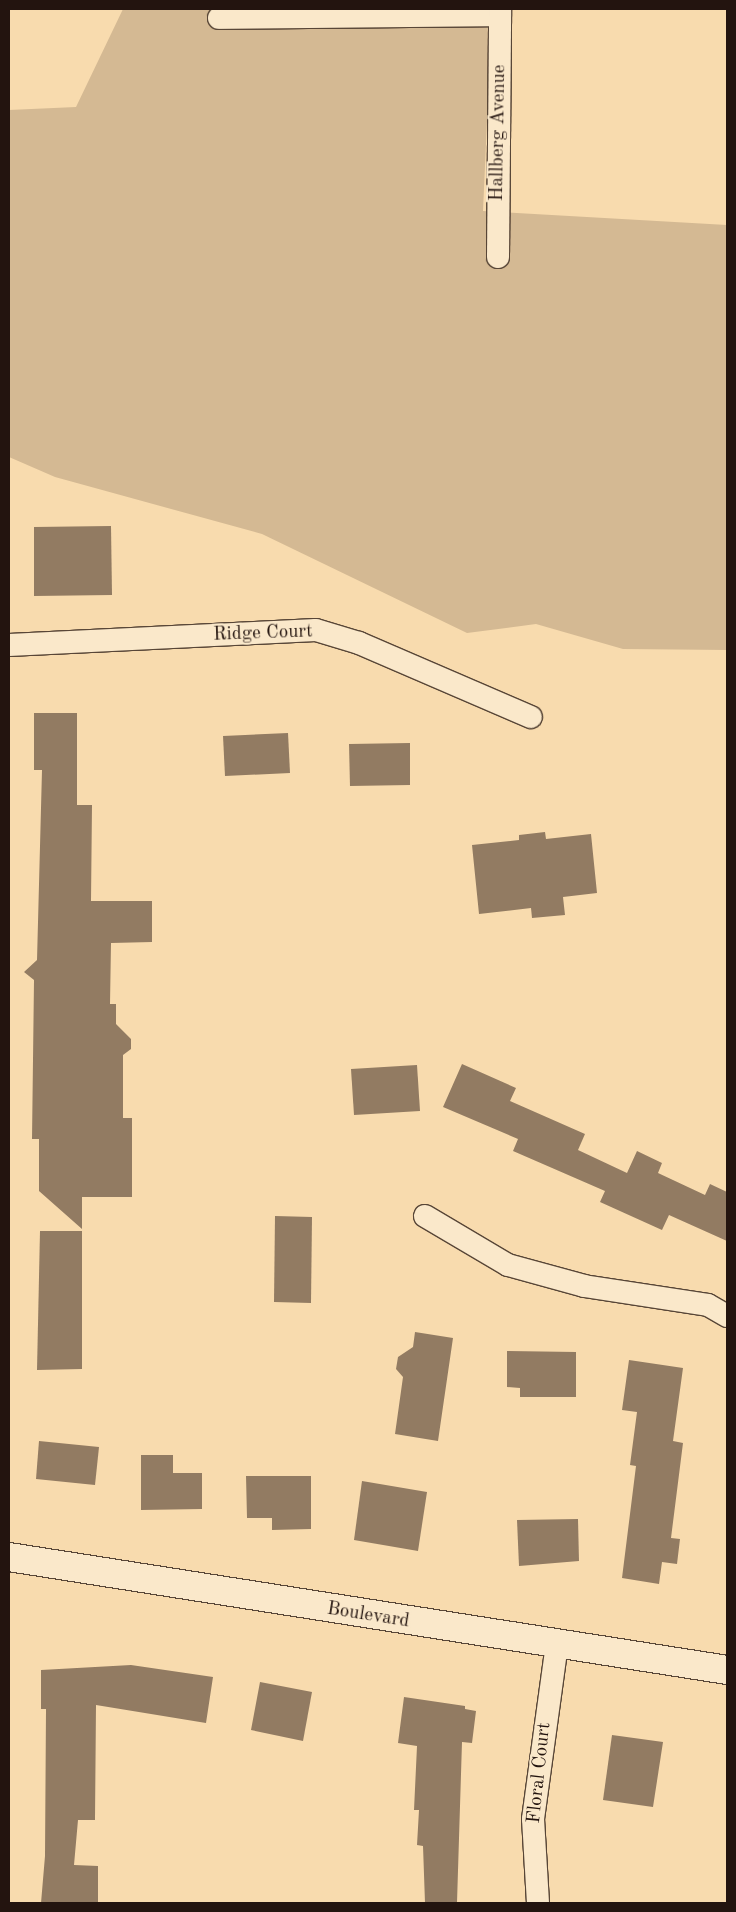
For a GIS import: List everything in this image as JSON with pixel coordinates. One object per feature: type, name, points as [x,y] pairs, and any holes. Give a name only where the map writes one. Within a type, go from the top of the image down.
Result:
[{"type":"street","points":[[219,18],[500,12]]},
{"type":"street","name":"Hallberg Avenue","points":[[498,257],[500,12]]},
{"type":"street","name":"Ridge Court","points":[[9,645],[316,630],[358,643],[531,717]]},
{"type":"street","points":[[425,1216],[508,1265],[608,1289],[708,1305],[727,1316]]},
{"type":"street","name":"Boulevard","points":[[9,1558],[727,1670]]},
{"type":"street","name":"Floral Court","points":[[538,1903],[533,1820],[556,1644]]},
{"type":"shaded area","points":[[123,9],[492,9],[483,211],[727,225],[727,650],[623,649],[536,624],[467,633],[262,534],[55,477],[9,457],[9,110],[76,107]]},
{"type":"building","points":[[111,526],[112,595],[34,596],[34,527]]},
{"type":"building","points":[[34,713],[77,713],[77,805],[92,805],[91,901],[152,901],[152,942],[111,943],[110,1004],[116,1004],[116,1024],[131,1039],[131,1049],[123,1055],[123,1118],[132,1118],[132,1197],[82,1197],[82,1229],[39,1191],[39,1139],[32,1139],[34,980],[24,972],[37,960],[42,770],[34,770]]},
{"type":"building","points":[[288,733],[290,773],[225,776],[223,736]]},
{"type":"building","points":[[410,743],[410,785],[350,786],[349,744]]},
{"type":"building","points":[[545,832],[546,839],[591,834],[597,893],[563,897],[565,915],[532,918],[531,908],[479,914],[472,845],[519,840],[519,835]]},
{"type":"building","points":[[462,1064],[516,1088],[510,1101],[585,1134],[578,1150],[627,1173],[637,1151],[662,1163],[658,1173],[705,1195],[710,1184],[727,1192],[727,1241],[669,1215],[662,1230],[600,1202],[605,1191],[513,1151],[518,1139],[443,1107]]},
{"type":"building","points":[[417,1065],[420,1111],[354,1115],[351,1069]]},
{"type":"building","points":[[275,1216],[312,1217],[311,1303],[274,1302]]},
{"type":"building","points":[[40,1231],[82,1231],[82,1369],[37,1370]]},
{"type":"building","points":[[415,1332],[453,1338],[438,1441],[395,1434],[403,1377],[396,1369],[398,1357],[413,1347]]},
{"type":"building","points":[[507,1351],[576,1352],[576,1397],[520,1397],[520,1388],[507,1387]]},
{"type":"building","points":[[629,1360],[683,1368],[673,1441],[683,1443],[671,1538],[680,1539],[677,1564],[662,1562],[659,1584],[622,1578],[636,1466],[630,1465],[637,1412],[622,1410]]},
{"type":"building","points":[[39,1441],[99,1447],[95,1485],[36,1479]]},
{"type":"building","points":[[141,1455],[173,1455],[173,1473],[202,1473],[202,1509],[141,1510]]},
{"type":"building","points":[[246,1476],[311,1476],[311,1529],[272,1530],[272,1518],[247,1518]]},
{"type":"building","points":[[362,1481],[427,1492],[418,1551],[354,1540]]},
{"type":"building","points":[[578,1519],[579,1561],[519,1566],[517,1520]]},
{"type":"building","points":[[131,1665],[213,1677],[206,1723],[96,1705],[95,1820],[78,1820],[74,1865],[98,1866],[98,1903],[41,1903],[45,1856],[46,1709],[41,1709],[41,1670]]},
{"type":"building","points":[[260,1682],[312,1692],[303,1741],[251,1730]]},
{"type":"building","points":[[404,1697],[465,1706],[465,1709],[476,1711],[472,1743],[462,1742],[457,1903],[425,1903],[423,1846],[417,1845],[419,1810],[414,1810],[417,1746],[398,1743]]},
{"type":"building","points":[[612,1735],[663,1742],[653,1807],[603,1800]]}]
